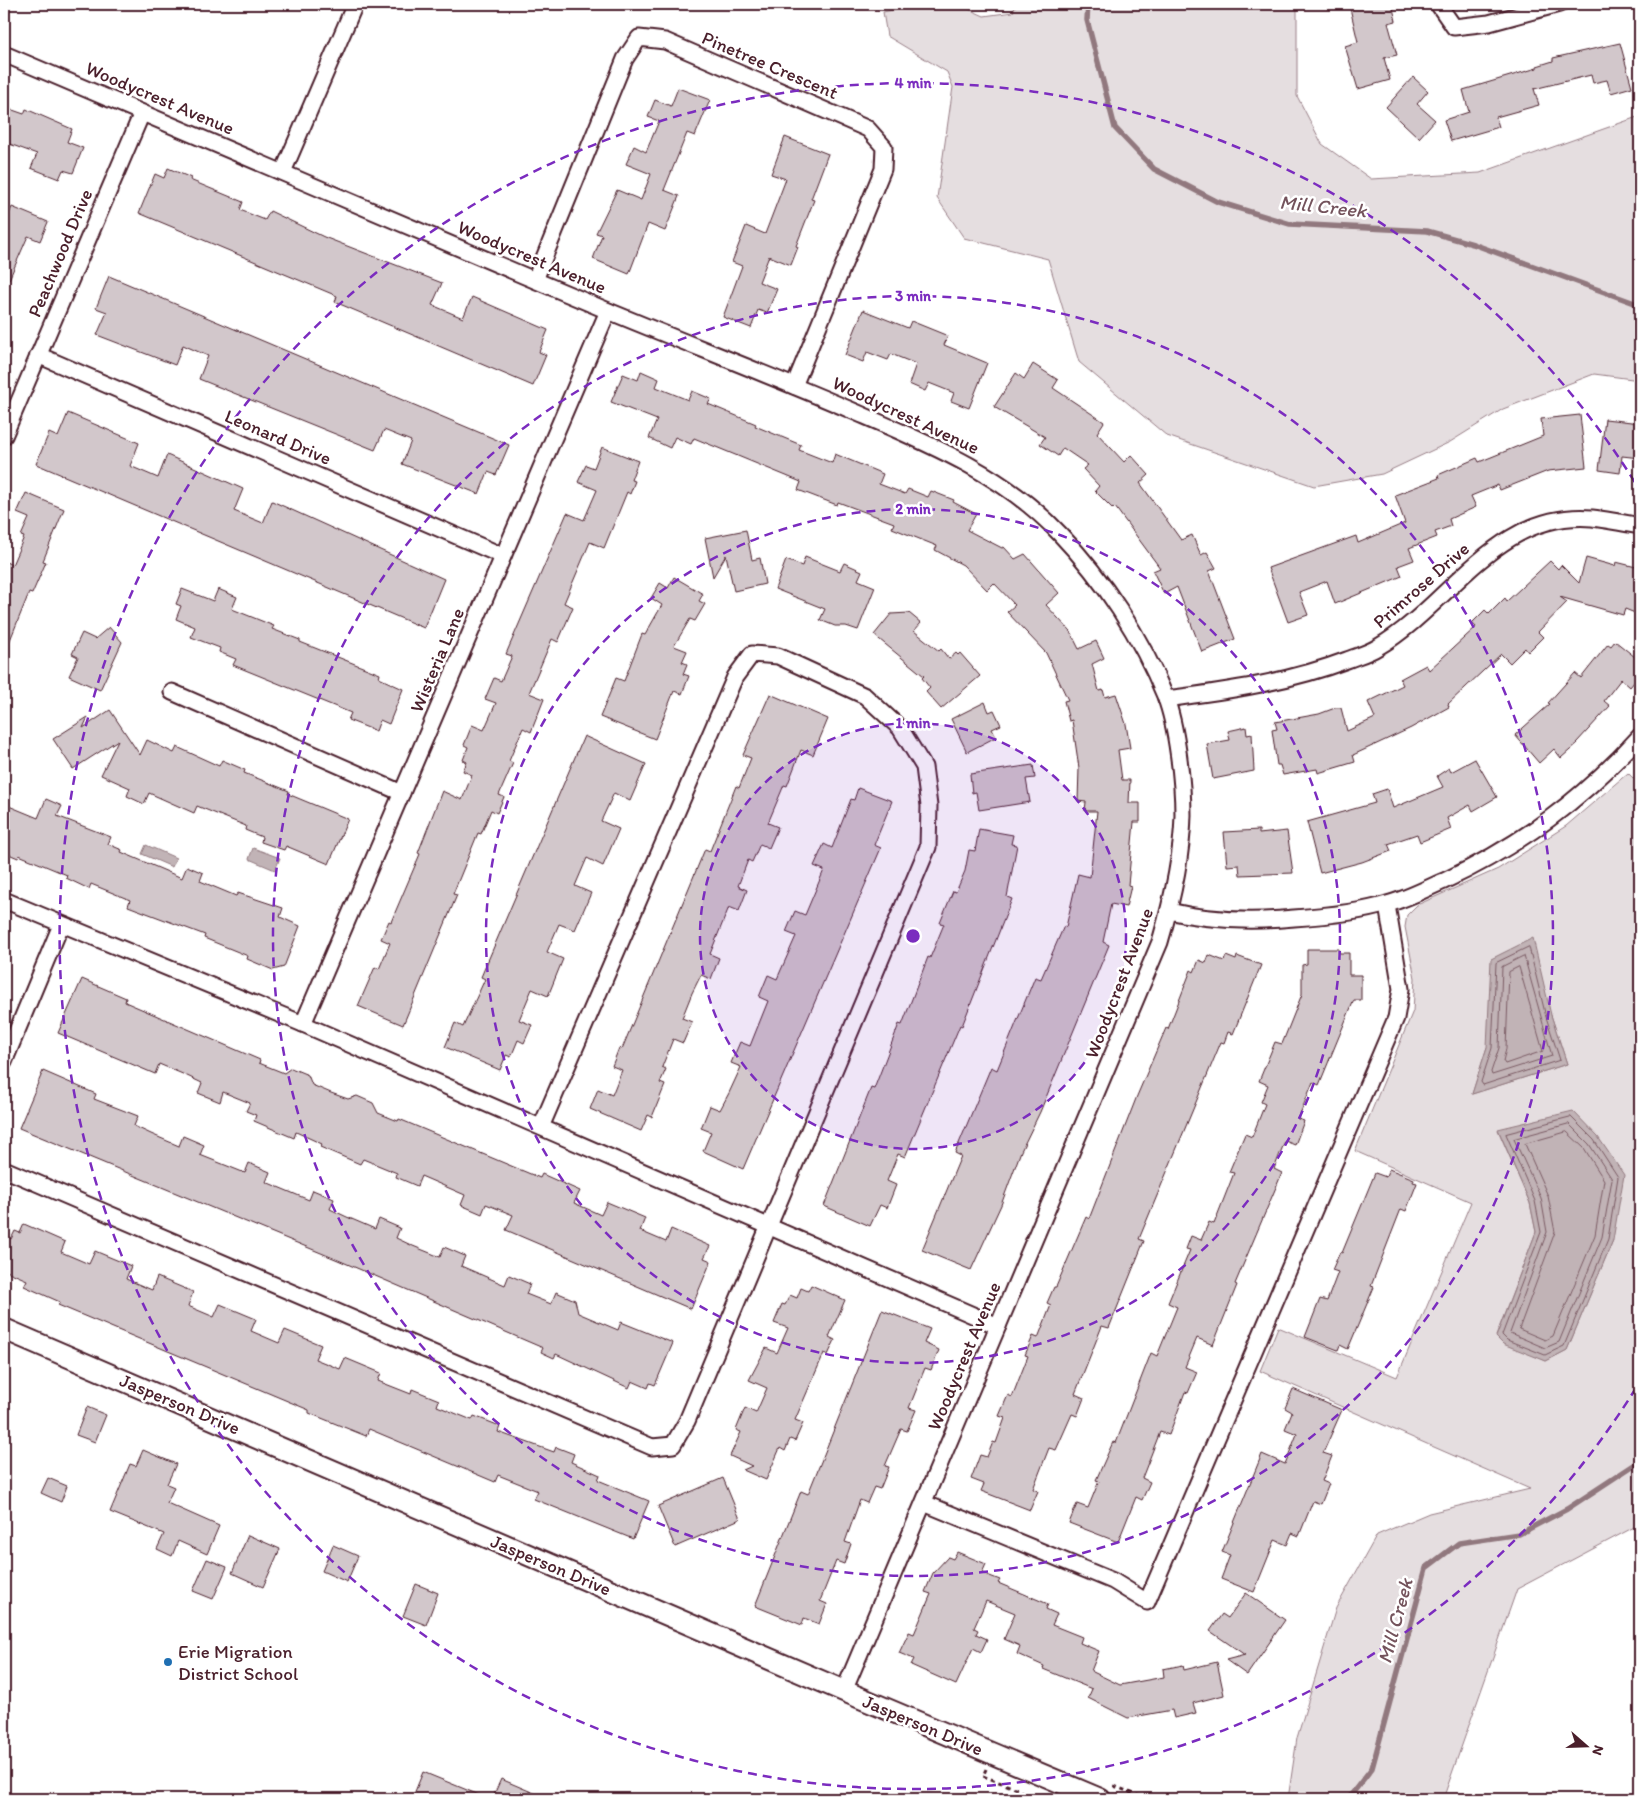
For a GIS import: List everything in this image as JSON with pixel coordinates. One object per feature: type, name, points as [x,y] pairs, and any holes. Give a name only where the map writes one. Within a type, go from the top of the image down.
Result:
[{"type":"street","points":[[283,172],[355,4]]},
{"type":"street","points":[[1438,4],[1454,27],[1490,23],[1559,4]]},
{"type":"street","name":"Pinetree Crescent","points":[[535,280],[625,59],[639,38],[665,41],[868,129],[884,147],[883,169],[794,386]]},
{"type":"street","name":"Woodycrest Avenue","points":[[4,54],[608,311],[794,386],[944,451],[1010,490],[1059,533],[1107,592],[1132,628],[1166,699],[1178,757],[1183,815],[1176,875],[1169,911],[1160,942],[844,1691]]},
{"type":"street","name":"Peachwood Drive","points":[[4,436],[142,113]]},
{"type":"street","name":"Wisteria Lane","points":[[303,1024],[608,311]]},
{"type":"street","name":"Leonard Drive","points":[[38,355],[503,556]]},
{"type":"street","name":"Primrose Drive","points":[[1166,699],[1291,678],[1377,648],[1420,617],[1462,576],[1509,537],[1542,524],[1590,518],[1640,526]]},
{"type":"street","points":[[4,1170],[652,1447],[673,1445],[686,1421],[919,874],[928,847],[929,806],[924,767],[900,728],[865,696],[778,656],[752,654],[735,677],[540,1127]]},
{"type":"street","points":[[172,692],[402,793]]},
{"type":"street","points":[[1169,911],[1184,915],[1254,922],[1325,916],[1387,904],[1484,862],[1542,826],[1608,772],[1640,736]]},
{"type":"street","points":[[4,900],[303,1024],[998,1326]]},
{"type":"street","points":[[924,1502],[1113,1581],[1147,1602],[1396,1018],[1401,988],[1387,904]]},
{"type":"street","points":[[4,1062],[61,925]]},
{"type":"street","name":"Jasperson Drive","points":[[4,1328],[844,1691],[1100,1799]]},
{"type":"shaded area","points":[[923,4],[957,4],[984,16],[1013,12],[1016,4],[1297,4],[1297,96],[1322,144],[1371,179],[1480,173],[1640,116],[1640,380],[1594,374],[1503,409],[1450,442],[1382,474],[1314,486],[1167,436],[1079,362],[1048,259],[964,238],[937,198],[953,87],[947,72],[887,36],[883,12]]},
{"type":"shaded area","points":[[1628,773],[1640,785],[1640,1524],[1517,1589],[1443,1799],[1288,1799],[1297,1738],[1336,1608],[1377,1535],[1429,1513],[1530,1489],[1260,1371],[1278,1327],[1397,1377],[1471,1202],[1355,1151],[1413,1011],[1415,978],[1405,927],[1407,915],[1417,905],[1498,869],[1566,826]],"holes":[[[1551,1015],[1567,1064],[1472,1094],[1487,1047]],[[1498,1130],[1613,1240],[1567,1350],[1546,1361],[1496,1336],[1536,1232],[1530,1203]]]},
{"type":"water","points":[[146,845],[176,858],[172,867],[142,854]]},
{"type":"water","points":[[253,848],[280,858],[275,870],[249,859]]},
{"type":"water","points":[[1533,938],[1551,1015],[1567,1064],[1472,1094],[1487,1047],[1491,959]]},
{"type":"water","points":[[1573,1111],[1598,1137],[1624,1175],[1613,1240],[1567,1350],[1546,1361],[1503,1344],[1496,1337],[1536,1232],[1530,1203],[1498,1129]]},
{"type":"building","points":[[1349,4],[1392,4],[1396,21],[1388,23],[1397,55],[1384,58],[1390,80],[1358,89],[1345,46],[1358,42]]},
{"type":"building","points":[[1620,43],[1632,87],[1611,93],[1607,80],[1593,83],[1591,75],[1534,89],[1539,105],[1496,117],[1499,127],[1451,141],[1444,120],[1469,112],[1463,90],[1537,68],[1537,66],[1553,61],[1553,58]]},
{"type":"building","points":[[1413,77],[1428,91],[1417,104],[1435,120],[1419,138],[1386,107]]},
{"type":"building","points":[[678,88],[710,100],[695,136],[687,133],[664,190],[679,196],[665,231],[648,224],[629,274],[593,259],[602,235],[596,233],[617,190],[641,200],[651,174],[626,164],[634,146],[646,152],[659,121],[648,117],[655,100],[671,106]]},
{"type":"building","points":[[4,107],[24,114],[26,109],[72,129],[67,142],[83,148],[73,173],[63,170],[59,179],[31,168],[37,154],[4,142]]},
{"type":"building","points":[[785,137],[828,154],[811,199],[814,200],[796,246],[798,247],[791,265],[769,256],[759,282],[777,289],[767,313],[758,310],[751,328],[723,317],[742,266],[732,262],[746,226],[765,234],[786,179],[771,174]]},
{"type":"building","points":[[168,168],[191,178],[190,180],[243,202],[240,210],[265,220],[270,211],[324,237],[442,283],[432,305],[463,318],[472,297],[548,330],[539,352],[546,355],[533,386],[335,302],[337,296],[139,213],[155,174],[164,178]]},
{"type":"building","points":[[12,207],[48,222],[40,241],[28,236],[4,291],[4,226]]},
{"type":"building","points":[[109,276],[509,445],[496,475],[488,472],[479,494],[402,464],[411,441],[384,430],[375,450],[199,379],[208,356],[183,345],[175,365],[97,335],[107,312],[96,308]]},
{"type":"building","points":[[863,310],[908,328],[911,321],[948,336],[944,345],[987,363],[969,408],[951,401],[954,393],[929,383],[925,391],[909,384],[916,364],[891,354],[888,360],[867,352],[863,362],[845,355]]},
{"type":"building","points":[[1033,364],[1058,380],[1053,388],[1104,422],[1097,433],[1124,462],[1131,455],[1149,475],[1140,483],[1181,540],[1192,535],[1201,555],[1207,552],[1216,568],[1209,571],[1235,639],[1202,652],[1177,587],[1164,594],[1153,571],[1160,568],[1115,507],[1113,509],[1095,491],[1099,486],[1083,469],[1088,465],[1063,448],[1058,456],[1040,444],[1045,437],[994,407],[1016,373],[1024,379]]},
{"type":"building","points":[[641,371],[659,379],[656,387],[688,400],[692,391],[711,399],[708,404],[801,445],[799,450],[832,463],[835,454],[883,474],[879,484],[905,494],[908,489],[928,497],[931,491],[954,500],[953,502],[976,514],[967,530],[1002,548],[1004,547],[1015,559],[1025,554],[1059,593],[1046,605],[1070,631],[1079,649],[1096,641],[1104,658],[1092,664],[1099,691],[1103,690],[1105,697],[1116,694],[1126,724],[1130,748],[1118,750],[1122,780],[1130,780],[1129,803],[1140,803],[1140,822],[1134,822],[1128,885],[1131,886],[1126,907],[1111,904],[1103,942],[1109,945],[1040,1112],[1021,1151],[1001,1205],[971,1270],[922,1250],[961,1156],[955,1153],[991,1067],[997,1070],[1035,977],[1041,979],[1064,926],[1066,927],[1078,874],[1090,877],[1097,811],[1085,811],[1086,802],[1078,801],[1079,768],[1072,720],[1069,721],[1064,701],[1068,700],[1046,653],[1007,612],[1015,605],[994,583],[987,590],[963,565],[935,550],[937,546],[892,528],[894,523],[838,502],[837,505],[798,490],[801,482],[694,438],[691,444],[675,437],[670,448],[649,438],[657,420],[611,402],[623,374],[638,380]]},
{"type":"building","points":[[68,413],[139,443],[130,466],[158,478],[167,455],[243,489],[234,511],[263,523],[272,501],[444,579],[424,628],[36,464],[49,433],[58,437]]},
{"type":"building","points":[[1580,415],[1586,467],[1548,471],[1500,490],[1498,485],[1471,496],[1476,507],[1449,519],[1451,526],[1435,532],[1437,537],[1409,548],[1414,560],[1398,566],[1402,576],[1335,604],[1327,581],[1299,592],[1308,615],[1288,622],[1268,568],[1356,536],[1358,543],[1405,523],[1395,495],[1439,478],[1438,475],[1477,458],[1479,462],[1543,436],[1541,419]]},
{"type":"building","points":[[1605,419],[1640,423],[1640,458],[1622,456],[1620,473],[1599,470]]},
{"type":"building","points":[[602,447],[638,461],[631,480],[635,481],[630,494],[627,492],[604,548],[590,542],[564,603],[573,607],[558,642],[552,639],[529,693],[544,699],[531,732],[523,728],[509,761],[513,763],[499,795],[504,797],[497,813],[491,810],[481,834],[478,833],[453,894],[457,895],[403,1025],[358,1006],[375,967],[379,969],[390,943],[381,939],[389,921],[391,922],[420,854],[418,853],[442,791],[462,800],[472,775],[463,771],[467,762],[463,760],[468,747],[464,745],[472,725],[484,730],[496,703],[485,699],[494,678],[501,681],[512,656],[506,654],[567,513],[584,520],[597,490],[578,482],[586,465],[594,468]]},
{"type":"building","points":[[26,493],[64,509],[43,561],[46,562],[32,594],[29,593],[4,655],[4,561],[12,565],[24,537],[21,536],[29,518],[17,513]]},
{"type":"building","points":[[746,530],[752,560],[760,558],[765,584],[734,591],[726,555],[713,577],[705,538]]},
{"type":"building","points":[[805,557],[840,571],[844,563],[862,571],[858,580],[875,587],[858,630],[846,626],[835,626],[820,620],[825,609],[775,589],[786,560],[802,566]]},
{"type":"building","points":[[1586,558],[1615,566],[1616,562],[1640,568],[1640,615],[1625,609],[1623,615],[1560,597],[1567,602],[1538,632],[1543,637],[1528,652],[1525,648],[1510,663],[1501,654],[1448,704],[1449,707],[1411,728],[1353,755],[1355,762],[1318,773],[1317,769],[1283,775],[1280,765],[1277,765],[1272,730],[1277,729],[1275,722],[1341,708],[1347,731],[1375,718],[1368,702],[1403,685],[1400,679],[1426,665],[1429,670],[1476,627],[1472,623],[1485,610],[1489,614],[1505,598],[1507,601],[1550,561],[1558,569],[1561,565],[1579,583]]},
{"type":"building","points":[[674,577],[703,594],[699,601],[705,604],[695,621],[690,619],[674,646],[687,651],[682,662],[687,664],[683,674],[689,676],[682,694],[674,691],[655,739],[600,717],[616,678],[624,681],[642,634],[645,635],[662,605],[651,598],[660,583],[668,588]]},
{"type":"building","points":[[182,589],[213,601],[218,589],[237,597],[232,609],[274,626],[272,629],[300,640],[300,642],[380,674],[379,678],[403,689],[389,724],[380,720],[376,731],[348,720],[351,713],[233,665],[236,659],[219,652],[220,648],[191,637],[195,627],[176,619],[181,606],[176,604]]},
{"type":"building","points":[[909,613],[921,623],[914,631],[939,651],[941,649],[949,659],[956,653],[958,655],[960,653],[980,676],[941,709],[926,692],[930,688],[922,678],[924,676],[874,635],[891,614]]},
{"type":"building","points":[[109,627],[122,642],[100,690],[69,676],[78,657],[72,654],[82,633],[95,639]]},
{"type":"building","points":[[1615,641],[1640,661],[1640,675],[1630,687],[1621,679],[1604,701],[1610,706],[1578,743],[1561,758],[1554,749],[1539,763],[1515,735],[1550,704],[1548,703],[1575,673],[1581,678],[1608,644],[1611,646]]},
{"type":"building","points":[[770,694],[828,719],[813,755],[801,750],[787,786],[784,785],[768,823],[778,827],[769,848],[760,844],[752,862],[748,860],[738,886],[747,890],[739,911],[729,907],[710,954],[719,958],[711,979],[701,975],[692,993],[682,1018],[692,1022],[683,1043],[673,1039],[662,1067],[666,1069],[660,1083],[665,1085],[652,1117],[648,1115],[641,1131],[590,1109],[598,1089],[612,1095],[622,1070],[612,1066],[619,1048],[622,1049],[705,849],[710,851],[736,786],[739,788],[751,758],[743,755]]},
{"type":"building","points":[[985,702],[989,712],[994,710],[1001,725],[992,729],[996,737],[967,752],[951,719]]},
{"type":"building","points":[[110,710],[140,755],[147,740],[174,753],[177,747],[219,766],[222,760],[245,770],[244,773],[289,791],[288,794],[348,819],[329,864],[286,846],[284,850],[261,842],[262,837],[245,830],[246,826],[197,806],[194,813],[149,793],[144,804],[127,796],[130,788],[101,775],[118,740],[73,769],[53,739],[88,717],[83,728]]},
{"type":"building","points":[[1246,727],[1247,735],[1252,734],[1254,771],[1213,779],[1207,744],[1230,740],[1228,731]]},
{"type":"building","points":[[584,736],[646,764],[630,801],[614,793],[601,821],[619,829],[603,866],[587,858],[575,886],[591,893],[575,930],[559,924],[547,952],[563,959],[548,996],[532,989],[519,1020],[532,1025],[524,1043],[518,1040],[511,1057],[506,1055],[500,1070],[445,1047],[455,1023],[463,1027],[485,979],[481,977]]},
{"type":"building","points":[[1475,759],[1497,797],[1473,811],[1470,805],[1447,818],[1451,829],[1420,842],[1417,834],[1388,844],[1391,851],[1362,862],[1320,873],[1307,822],[1375,803],[1372,794],[1387,789],[1393,808],[1443,787],[1437,776],[1449,768],[1451,772]]},
{"type":"building","points":[[1033,765],[1035,778],[1026,779],[1030,802],[979,810],[976,792],[972,793],[970,774]]},
{"type":"building","points":[[858,788],[892,801],[874,845],[881,848],[743,1169],[703,1151],[711,1132],[701,1128],[710,1106],[720,1110],[729,1093],[741,1067],[731,1063],[740,1042],[750,1046],[768,1001],[759,997],[768,975],[777,979],[796,936],[786,932],[795,911],[805,915],[824,870],[814,866],[824,844],[832,848],[851,799],[854,800]]},
{"type":"building","points":[[46,799],[62,806],[57,816],[111,837],[108,844],[122,850],[121,852],[182,878],[187,866],[203,873],[200,881],[236,896],[238,893],[283,908],[280,917],[300,926],[284,967],[273,970],[247,959],[248,956],[204,938],[205,935],[128,906],[130,900],[91,884],[89,889],[66,878],[67,875],[19,855],[18,858],[4,852],[4,804],[38,818]]},
{"type":"building","points":[[979,829],[1013,835],[1011,844],[1017,845],[1007,897],[1012,899],[962,1026],[960,1025],[905,1157],[898,1154],[887,1181],[896,1185],[887,1208],[880,1205],[870,1226],[824,1206],[871,1088],[874,1089],[899,1024],[902,1025],[928,957],[930,958],[944,924],[940,923],[953,891],[956,892],[965,871],[969,850],[975,851]]},
{"type":"building","points":[[1259,830],[1259,834],[1287,831],[1293,873],[1240,875],[1239,865],[1227,866],[1224,832]]},
{"type":"building","points":[[1307,949],[1339,949],[1339,953],[1349,953],[1349,975],[1361,975],[1361,1000],[1354,1000],[1319,1085],[1313,1082],[1298,1119],[1304,1121],[1295,1145],[1285,1141],[1274,1169],[1282,1173],[1235,1284],[1237,1285],[1213,1345],[1197,1338],[1185,1367],[1197,1372],[1188,1393],[1185,1392],[1169,1435],[1160,1432],[1142,1478],[1150,1482],[1142,1500],[1136,1497],[1118,1542],[1069,1523],[1077,1504],[1088,1508],[1099,1481],[1096,1480],[1113,1442],[1116,1443],[1151,1353],[1157,1356],[1177,1307],[1168,1303],[1190,1250],[1186,1249],[1191,1236],[1201,1240],[1209,1222],[1214,1224],[1234,1173],[1229,1172],[1245,1134],[1252,1137],[1265,1104],[1261,1102],[1268,1085],[1259,1081],[1275,1042],[1282,1044],[1302,994],[1302,965],[1307,964]]},
{"type":"building","points":[[1209,955],[1224,961],[1226,956],[1236,960],[1237,956],[1261,965],[1233,1034],[1228,1032],[1224,1043],[1221,1042],[1139,1239],[1144,1241],[1109,1328],[1102,1326],[1075,1394],[1084,1398],[1077,1416],[1072,1414],[1056,1450],[1049,1448],[1033,1489],[1038,1491],[1030,1510],[981,1491],[984,1484],[971,1479],[980,1455],[987,1457],[993,1442],[996,1443],[1005,1418],[999,1416],[1008,1395],[1012,1397],[1028,1356],[1025,1355],[1033,1336],[1038,1338],[1051,1305],[1047,1303],[1054,1287],[1056,1287],[1086,1217],[1089,1219],[1137,1096],[1166,1028],[1168,1029],[1191,970],[1194,972],[1199,960],[1206,963]]},
{"type":"building","points":[[82,979],[126,998],[125,1002],[260,1060],[259,1063],[284,1073],[291,1068],[308,1075],[312,1085],[348,1099],[357,1096],[373,1103],[378,1113],[398,1121],[399,1119],[540,1178],[542,1174],[580,1191],[574,1203],[601,1215],[607,1202],[645,1218],[640,1231],[666,1242],[671,1229],[710,1246],[704,1258],[711,1261],[691,1309],[506,1230],[513,1215],[486,1204],[482,1214],[461,1205],[465,1195],[421,1176],[417,1186],[396,1177],[397,1173],[363,1159],[360,1164],[320,1147],[322,1144],[296,1132],[294,1138],[254,1121],[256,1115],[246,1111],[250,1103],[223,1092],[220,1102],[198,1093],[202,1083],[185,1075],[159,1064],[155,1074],[58,1033]]},
{"type":"building","points":[[43,1071],[96,1094],[94,1099],[138,1116],[134,1126],[151,1134],[179,1146],[183,1136],[204,1145],[200,1155],[245,1173],[249,1163],[270,1172],[266,1182],[309,1200],[313,1190],[334,1199],[330,1209],[375,1229],[379,1219],[400,1228],[396,1238],[413,1246],[440,1257],[444,1247],[465,1256],[461,1266],[505,1285],[509,1275],[530,1284],[526,1294],[551,1304],[556,1292],[575,1300],[578,1313],[618,1330],[621,1322],[673,1343],[655,1385],[650,1383],[648,1388],[632,1381],[629,1388],[556,1354],[554,1358],[541,1352],[543,1348],[338,1260],[19,1128]]},
{"type":"building","points":[[1389,1169],[1414,1179],[1413,1182],[1417,1183],[1406,1211],[1401,1209],[1371,1286],[1374,1287],[1348,1349],[1340,1345],[1338,1350],[1305,1337],[1320,1299],[1327,1301],[1338,1272],[1332,1270],[1340,1252],[1342,1253],[1375,1173],[1386,1177]]},
{"type":"building","points":[[24,1224],[65,1242],[61,1252],[89,1264],[95,1251],[131,1266],[126,1279],[152,1290],[157,1277],[193,1292],[188,1306],[214,1317],[220,1304],[256,1319],[251,1331],[279,1343],[285,1330],[321,1345],[315,1359],[340,1369],[345,1358],[381,1373],[378,1381],[411,1394],[412,1389],[439,1400],[437,1406],[472,1420],[474,1416],[500,1426],[498,1432],[554,1452],[556,1447],[574,1454],[571,1462],[600,1475],[598,1480],[649,1501],[633,1539],[534,1499],[538,1491],[498,1475],[495,1482],[369,1429],[366,1436],[309,1413],[309,1410],[58,1305],[60,1302],[24,1286],[27,1280],[4,1270],[4,1235],[11,1239],[15,1231],[20,1233]]},
{"type":"building","points":[[811,1285],[845,1300],[829,1337],[835,1340],[828,1355],[824,1353],[795,1420],[803,1423],[795,1441],[790,1439],[785,1451],[780,1448],[766,1480],[743,1470],[752,1466],[730,1456],[741,1432],[736,1430],[745,1408],[756,1413],[767,1388],[749,1380],[766,1348],[777,1353],[788,1328],[774,1323],[782,1304],[785,1305],[790,1295],[797,1298],[801,1288],[808,1291]]},
{"type":"building","points":[[882,1310],[930,1329],[924,1343],[939,1350],[931,1370],[925,1368],[909,1408],[916,1410],[907,1431],[901,1429],[885,1466],[889,1467],[880,1489],[874,1487],[867,1503],[860,1500],[845,1542],[851,1544],[844,1564],[836,1561],[820,1601],[827,1604],[819,1624],[804,1618],[802,1625],[755,1606],[801,1491],[808,1494]]},
{"type":"building","points":[[1293,1389],[1342,1410],[1323,1453],[1332,1456],[1322,1481],[1329,1484],[1321,1504],[1313,1501],[1299,1536],[1292,1533],[1287,1545],[1275,1540],[1254,1592],[1221,1579],[1230,1555],[1222,1552],[1262,1454],[1285,1464],[1297,1434],[1285,1429],[1292,1412],[1285,1408]]},
{"type":"building","points":[[87,1407],[106,1415],[95,1442],[76,1435]]},
{"type":"building","points":[[143,1450],[176,1464],[167,1484],[174,1487],[167,1503],[219,1526],[207,1554],[178,1541],[172,1556],[157,1549],[164,1534],[110,1512],[130,1464],[136,1466]]},
{"type":"building","points":[[48,1478],[67,1486],[61,1502],[41,1493]]},
{"type":"building","points":[[723,1478],[740,1519],[675,1547],[658,1506]]},
{"type":"building","points":[[248,1535],[280,1549],[263,1587],[232,1573]]},
{"type":"building","points":[[333,1545],[358,1556],[347,1582],[322,1571]]},
{"type":"building","points":[[957,1552],[986,1564],[982,1573],[1000,1580],[998,1583],[1048,1604],[1046,1609],[1057,1614],[1052,1625],[1082,1637],[1080,1643],[1099,1651],[1091,1671],[1120,1685],[1164,1677],[1163,1669],[1183,1665],[1184,1670],[1217,1662],[1224,1695],[1193,1703],[1196,1713],[1174,1718],[1172,1710],[1128,1718],[1088,1698],[1092,1689],[1043,1669],[1044,1666],[1017,1654],[1020,1646],[1004,1639],[1015,1613],[986,1601],[974,1628],[978,1630],[976,1634],[987,1639],[981,1652],[973,1648],[956,1685],[911,1665],[914,1659],[899,1653],[909,1632],[914,1634],[931,1594],[925,1592],[933,1573],[948,1557],[953,1559]]},
{"type":"building","points":[[207,1559],[227,1567],[213,1599],[193,1591]]},
{"type":"building","points":[[416,1584],[438,1593],[426,1625],[403,1616]]},
{"type":"building","points":[[1246,1593],[1285,1620],[1247,1675],[1226,1660],[1245,1655],[1210,1631],[1222,1614],[1228,1618]]},
{"type":"building","points":[[423,1772],[489,1799],[412,1799]]},
{"type":"building","points":[[501,1779],[548,1799],[492,1799]]},
{"type":"waterway","name":"Mill Creek","points":[[1088,4],[1087,20],[1115,128],[1154,169],[1218,202],[1290,224],[1427,231],[1473,244],[1640,305]]},
{"type":"waterway","name":"Mill Creek","points":[[1348,1799],[1372,1768],[1426,1568],[1459,1543],[1519,1534],[1567,1509],[1637,1463],[1640,1455]]},
{"type":"place","name":"Erie Migration District School","points":[[168,1662]]}]
